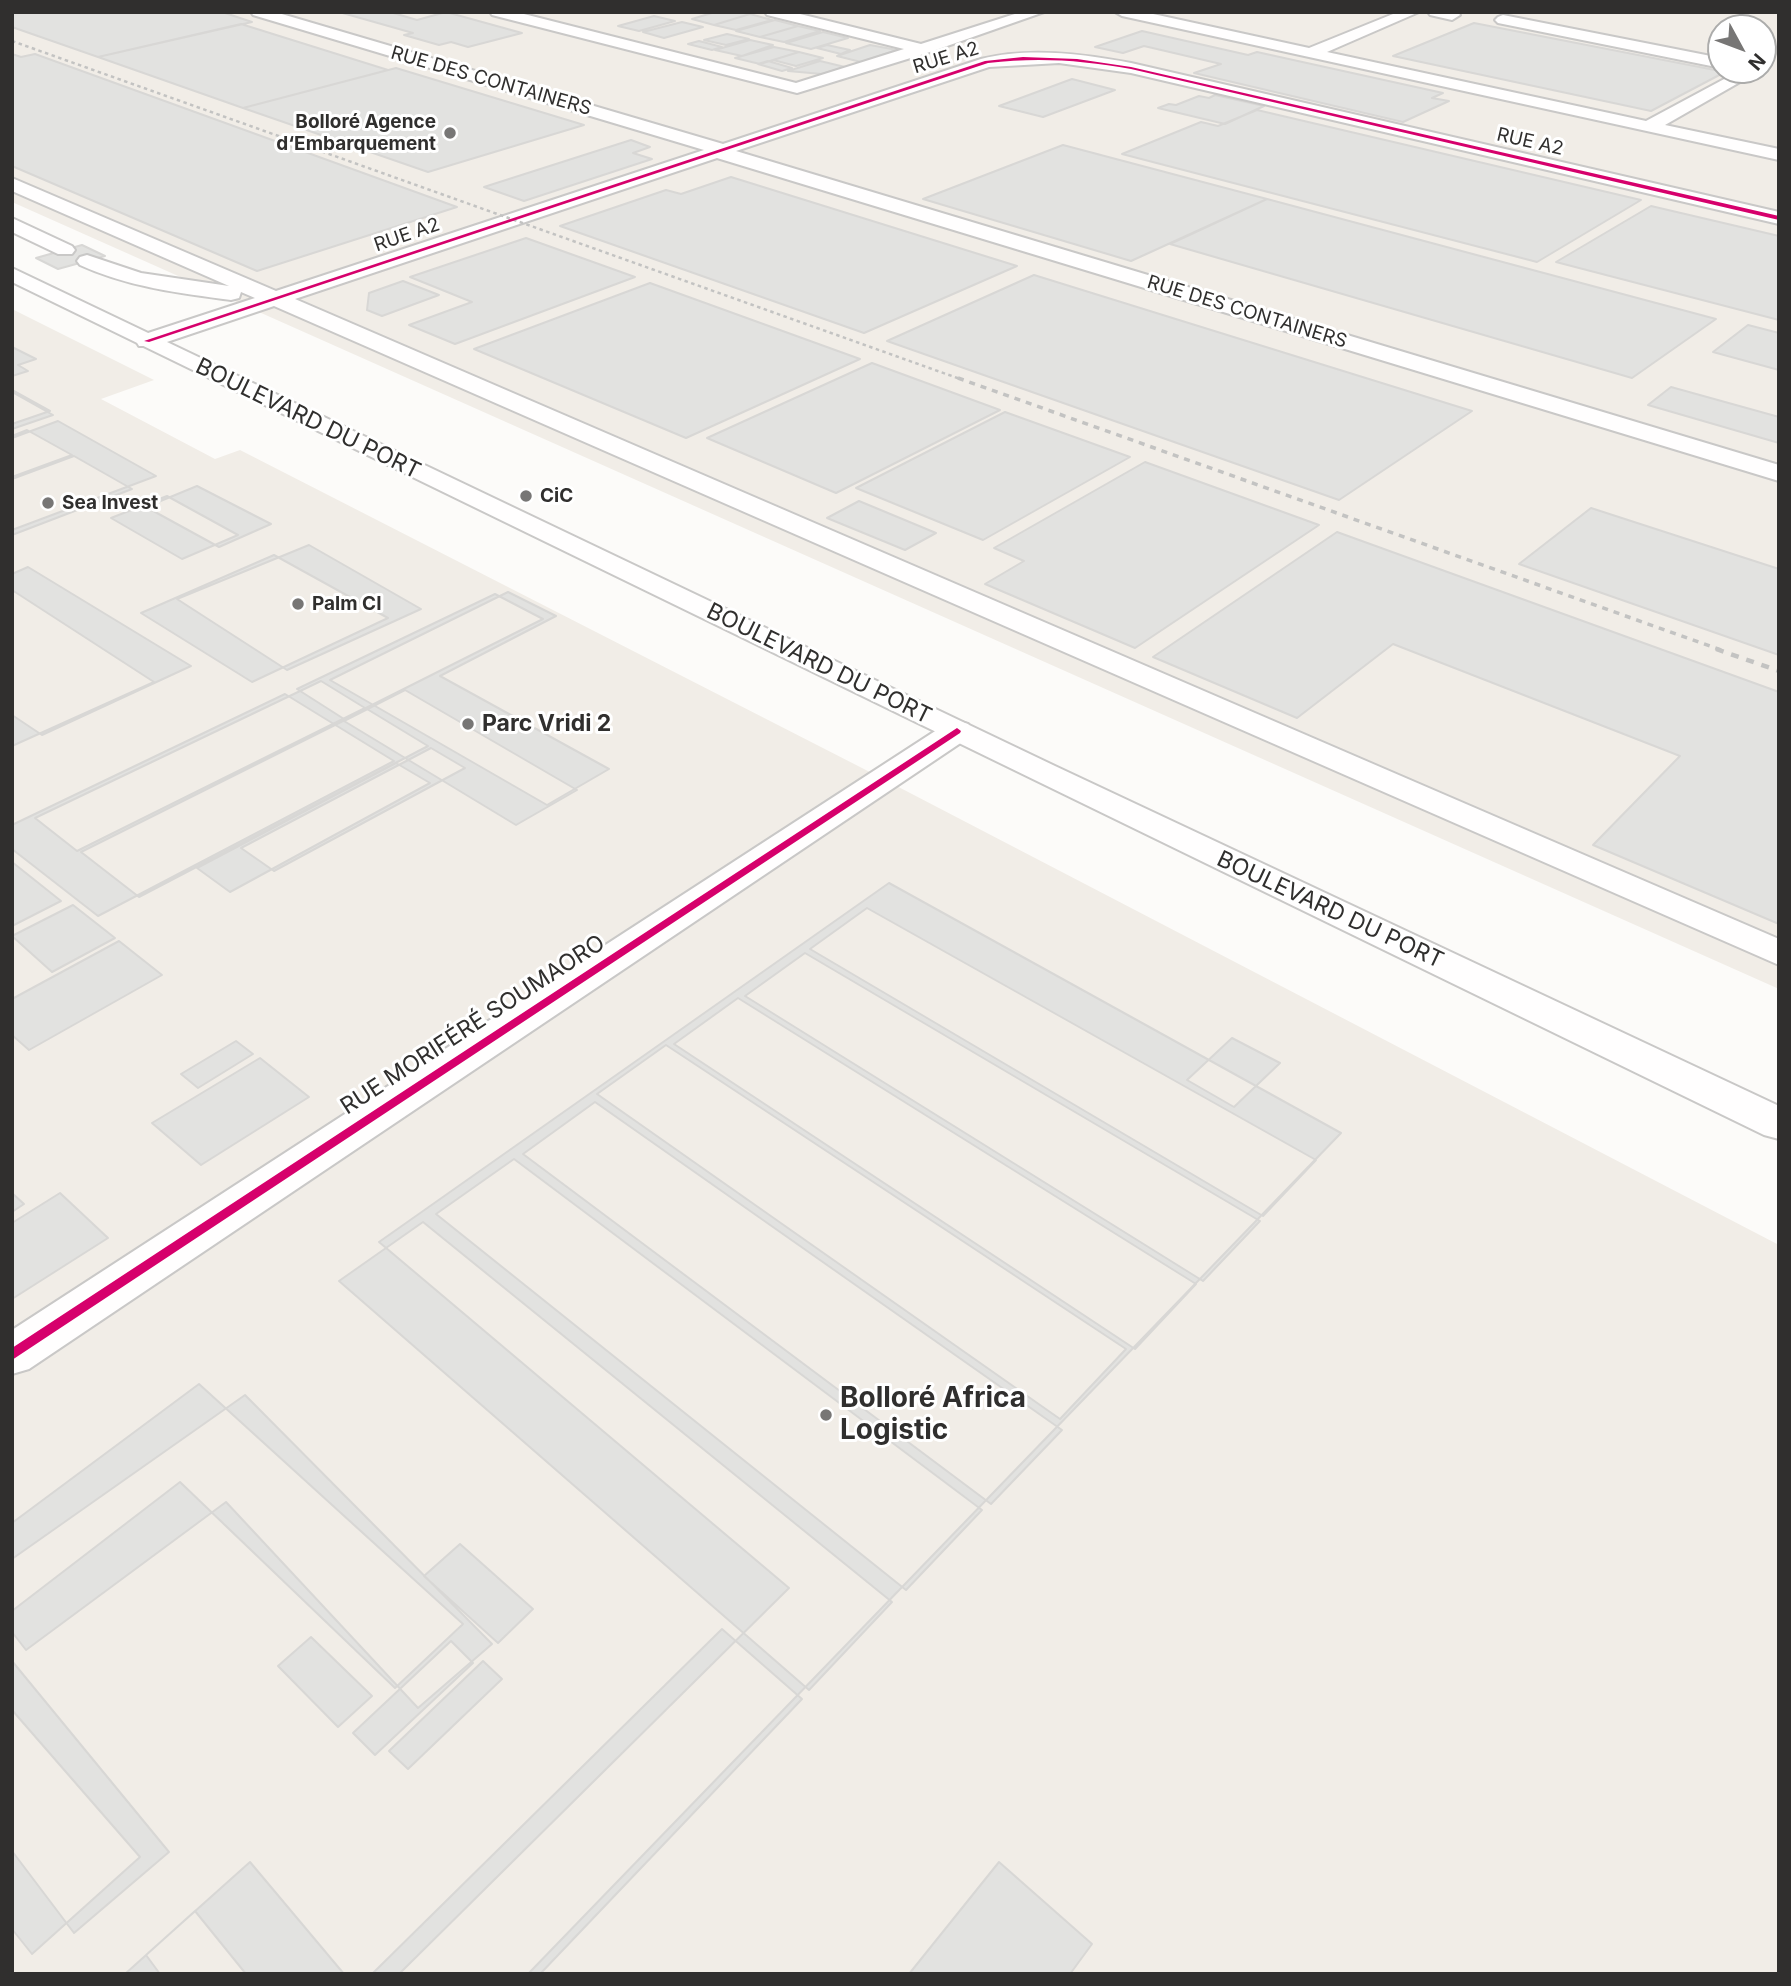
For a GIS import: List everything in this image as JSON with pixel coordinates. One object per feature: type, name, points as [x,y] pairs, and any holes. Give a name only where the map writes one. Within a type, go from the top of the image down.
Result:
[{"type":"street","name":"RUE DES CONTAINERS","points":[[260,12],[1779,473]]},
{"type":"street","points":[[497,12],[720,77],[748,94]]},
{"type":"street","points":[[772,12],[930,50]]},
{"type":"street","points":[[1122,12],[1307,55],[1412,12]]},
{"type":"street","points":[[1435,12],[1452,15]]},
{"type":"street","points":[[771,99],[808,93],[1043,13]]},
{"type":"street","points":[[1102,15],[1404,75],[1779,155]]},
{"type":"street","points":[[1503,20],[1707,60]]},
{"type":"street","points":[[564,31],[601,37],[797,88],[930,50]]},
{"type":"street","name":"RUE A2","points":[[147,341],[987,62],[1016,58],[1072,58],[1131,68],[1779,218]]},
{"type":"street","points":[[1648,127],[1734,84]]},
{"type":"street","points":[[12,184],[1779,953]]},
{"type":"street","points":[[12,224],[65,250]]},
{"type":"street","points":[[87,261],[105,270],[133,278],[274,298]]},
{"type":"street","name":"BOULEVARD DU PORT","points":[[12,274],[957,731],[1779,1124]]},
{"type":"street","name":"RUE MORIFÉRÉ SOUMAORO","points":[[12,1355],[957,731]]},
{"type":"shaded area","points":[[12,12],[1779,12],[1779,989],[12,202]]},
{"type":"shaded area","points":[[12,309],[154,380],[101,399],[215,459],[240,450],[862,768],[1779,1245],[1779,1974],[12,1974]]},
{"type":"building","points":[[12,12],[222,12],[252,22],[98,57],[12,27]]},
{"type":"building","points":[[339,12],[390,12],[417,20],[446,12],[522,33],[468,47],[451,42],[439,45],[404,35],[413,33]]},
{"type":"building","points":[[715,12],[750,14],[714,25],[692,19]]},
{"type":"building","points":[[750,14],[772,20],[736,30],[714,25]]},
{"type":"building","points":[[654,16],[675,21],[639,31],[618,26]]},
{"type":"building","points":[[775,20],[798,26],[760,37],[736,31]]},
{"type":"building","points":[[682,22],[703,27],[664,38],[643,32]]},
{"type":"building","points":[[1474,23],[1707,68],[1707,81],[1651,111],[1393,56]]},
{"type":"building","points":[[241,24],[388,70],[243,108],[98,57]]},
{"type":"building","points":[[798,26],[820,31],[784,42],[760,37]]},
{"type":"building","points":[[1142,31],[1248,55],[1257,52],[1443,93],[1432,98],[1449,101],[1403,122],[1194,73],[1221,64],[1144,46],[1123,53],[1095,47]]},
{"type":"building","points":[[823,32],[848,38],[811,49],[786,43]]},
{"type":"building","points":[[727,34],[749,39],[726,45],[704,40]]},
{"type":"building","points":[[750,40],[773,45],[742,56],[715,50]]},
{"type":"building","points":[[699,41],[722,47],[712,50],[688,44]]},
{"type":"building","points":[[827,45],[850,50],[841,54],[817,48]]},
{"type":"building","points":[[870,45],[897,50],[861,62],[837,56]]},
{"type":"building","points":[[774,47],[799,52],[760,64],[735,58]]},
{"type":"building","points":[[799,52],[823,58],[796,66],[773,60]]},
{"type":"building","points":[[12,54],[21,57],[35,54],[457,207],[257,271],[12,166]]},
{"type":"building","points":[[768,61],[792,68],[782,71],[758,64]]},
{"type":"building","points":[[820,61],[845,67],[822,74],[788,71]]},
{"type":"building","points":[[396,68],[584,125],[428,172],[243,108]]},
{"type":"building","points":[[1072,79],[1115,90],[1043,117],[999,106]]},
{"type":"building","points":[[1215,95],[1264,106],[1225,124],[1158,108],[1169,104],[1176,105],[1199,96],[1209,98]]},
{"type":"building","points":[[1257,110],[1641,200],[1537,262],[1122,154],[1201,122],[1218,126]]},
{"type":"building","points":[[631,140],[650,147],[633,153],[652,159],[524,201],[484,187]]},
{"type":"building","points":[[1063,145],[1267,199],[1131,261],[923,199]]},
{"type":"building","points":[[731,177],[1017,266],[864,333],[560,226],[666,190],[681,194]]},
{"type":"building","points":[[1267,199],[1716,319],[1632,378],[1170,244]]},
{"type":"building","points":[[1651,206],[1779,236],[1779,320],[1556,262]]},
{"type":"building","points":[[526,238],[635,277],[455,344],[409,325],[472,302],[410,277]]},
{"type":"building","points":[[82,245],[105,256],[58,269],[36,258]]},
{"type":"building","points":[[1034,275],[1472,411],[1339,500],[887,341]]},
{"type":"building","points":[[403,281],[439,295],[382,316],[367,310],[369,293]]},
{"type":"building","points":[[650,283],[860,359],[686,438],[474,349]]},
{"type":"building","points":[[1748,325],[1779,333],[1779,370],[1713,352]]},
{"type":"building","points":[[12,347],[36,359],[18,365],[28,371],[12,376]]},
{"type":"building","points":[[872,363],[1000,410],[836,493],[707,438]]},
{"type":"building","points":[[1671,387],[1779,417],[1779,443],[1648,405]]},
{"type":"building","points":[[12,390],[50,411],[12,424]]},
{"type":"building","points":[[12,392],[53,415],[12,429]]},
{"type":"building","points":[[1005,412],[1130,457],[983,540],[856,488]]},
{"type":"building","name":"Sea Invest","points":[[58,421],[156,476],[12,530],[12,438]]},
{"type":"building","points":[[27,430],[72,455],[12,477],[12,436]]},
{"type":"building","points":[[74,456],[132,489],[12,535],[12,479]]},
{"type":"building","points":[[1145,462],[1319,525],[1135,648],[985,584],[1024,561],[994,548]]},
{"type":"building","points":[[197,486],[271,524],[219,547],[146,507]]},
{"type":"building","points":[[167,496],[238,535],[182,559],[111,518]]},
{"type":"building","points":[[859,501],[936,533],[905,550],[827,518]]},
{"type":"building","points":[[1591,508],[1779,569],[1779,655],[1519,564]]},
{"type":"building","points":[[1337,532],[1779,692],[1779,924],[1593,845],[1680,756],[1393,644],[1297,718],[1153,657]]},
{"type":"building","name":"Palm CI","points":[[309,545],[421,609],[287,670],[177,599]]},
{"type":"building","name":"Palm CI","points":[[274,555],[388,618],[252,682],[141,613]]},
{"type":"building","points":[[28,567],[191,666],[42,735],[12,715],[12,574]]},
{"type":"building","points":[[12,590],[154,682],[12,746]]},
{"type":"building","name":"Parc Vridi 2","points":[[508,592],[556,616],[440,676],[609,769],[547,805],[330,680]]},
{"type":"building","points":[[495,594],[543,619],[344,719],[297,689]]},
{"type":"building","points":[[321,681],[365,708],[77,851],[35,818]]},
{"type":"building","points":[[405,690],[577,790],[516,825],[344,721]]},
{"type":"building","points":[[285,694],[394,761],[98,916],[12,849],[12,825]]},
{"type":"building","points":[[367,709],[428,746],[139,897],[81,852]]},
{"type":"building","points":[[431,748],[465,768],[274,871],[241,848]]},
{"type":"building","points":[[396,763],[430,783],[230,892],[197,868]]},
{"type":"building","points":[[12,862],[61,901],[12,926]]},
{"type":"building","name":"Bolloré Africa Logistic","points":[[889,883],[1341,1133],[528,1974],[399,1974],[789,1588],[379,1242]]},
{"type":"building","points":[[73,905],[115,938],[52,972],[12,936]]},
{"type":"building","points":[[867,908],[1316,1160],[1263,1216],[810,949]]},
{"type":"building","points":[[119,941],[162,975],[29,1050],[12,1035],[12,999]]},
{"type":"building","points":[[805,953],[1260,1221],[1203,1281],[745,996]]},
{"type":"building","points":[[738,998],[1196,1284],[1135,1349],[674,1044]]},
{"type":"building","points":[[1232,1038],[1280,1063],[1234,1107],[1187,1080]]},
{"type":"building","points":[[236,1041],[253,1054],[198,1088],[181,1074]]},
{"type":"building","points":[[666,1045],[1126,1349],[1060,1419],[597,1094]]},
{"type":"building","points":[[260,1058],[309,1097],[201,1165],[152,1123]]},
{"type":"building","points":[[595,1102],[1062,1430],[991,1504],[523,1154]]},
{"type":"building","points":[[514,1159],[982,1510],[906,1590],[436,1214]]},
{"type":"building","points":[[12,1193],[24,1204],[12,1212]]},
{"type":"building","points":[[60,1193],[108,1238],[12,1299],[12,1223]]},
{"type":"building","points":[[423,1222],[892,1602],[809,1690],[339,1281]]},
{"type":"building","points":[[199,1384],[463,1624],[395,1688],[180,1482],[12,1611],[12,1523]]},
{"type":"building","points":[[245,1395],[492,1644],[418,1708],[226,1502],[26,1650],[12,1632],[12,1559]]},
{"type":"building","points":[[460,1544],[533,1609],[498,1643],[424,1576]]},
{"type":"building","points":[[722,1629],[802,1699],[540,1974],[372,1974]]},
{"type":"building","points":[[311,1637],[372,1696],[338,1727],[278,1666]]},
{"type":"building","points":[[451,1641],[473,1663],[375,1755],[353,1733]]},
{"type":"building","points":[[12,1661],[169,1852],[74,1933],[12,1851]]},
{"type":"building","points":[[483,1661],[502,1679],[408,1769],[389,1751]]},
{"type":"building","points":[[12,1710],[140,1857],[32,1954],[12,1929]]},
{"type":"building","points":[[250,1862],[344,1974],[160,1974],[146,1955]]},
{"type":"building","points":[[999,1862],[1092,1944],[1070,1974],[909,1974]]},
{"type":"building","points":[[195,1911],[246,1974],[125,1974]]},
{"type":"railway","points":[[12,41],[963,380]]},
{"type":"railway","points":[[958,378],[1721,650]]},
{"type":"railway","points":[[1716,649],[1779,671]]},
{"type":"cycle path","points":[[147,341],[987,62],[1005,60],[1059,59],[1131,68],[1779,218]]},
{"type":"cycle path","points":[[12,1355],[957,731]]},
{"type":"place","name":"Bolloré Agence d‘Embarquement","points":[[450,133]]},
{"type":"place","name":"CiC","points":[[526,496]]},
{"type":"place","name":"Sea Invest","points":[[48,503]]},
{"type":"place","name":"Palm CI","points":[[298,604]]},
{"type":"place","name":"Parc Vridi 2","points":[[468,724]]},
{"type":"place","name":"Bolloré Africa Logistic","points":[[826,1415]]}]
